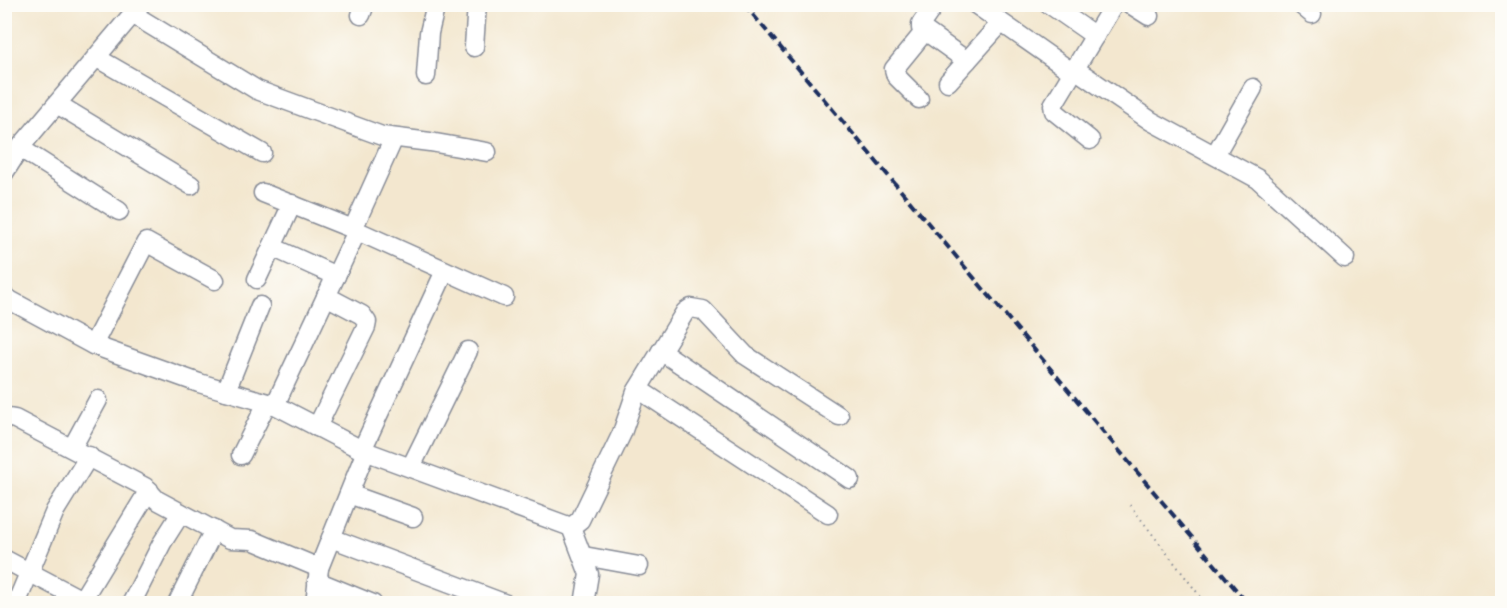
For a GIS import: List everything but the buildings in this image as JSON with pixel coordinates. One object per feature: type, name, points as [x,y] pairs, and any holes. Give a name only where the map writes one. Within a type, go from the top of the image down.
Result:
[{"type":"street","points":[[426,76],[429,33],[436,4]]},
{"type":"street","points":[[474,47],[477,4]]},
{"type":"street","points":[[935,4],[921,24],[921,28],[967,61]]},
{"type":"street","points":[[1049,4],[1095,36]]},
{"type":"street","points":[[1089,140],[1053,108],[1114,4]]},
{"type":"street","points":[[1130,4],[1149,16]]},
{"type":"street","points":[[975,5],[1147,118],[1258,179],[1345,258]]},
{"type":"street","points":[[4,173],[20,148],[138,10],[257,90],[370,133],[487,152]]},
{"type":"street","points":[[948,82],[1001,23]]},
{"type":"street","points":[[919,99],[896,76],[894,69],[925,31]]},
{"type":"street","points":[[97,58],[262,153]]},
{"type":"street","points":[[1215,155],[1252,88]]},
{"type":"street","points":[[57,104],[191,185]]},
{"type":"street","points":[[241,455],[271,404],[336,276],[394,138]]},
{"type":"street","points":[[20,148],[119,211]]},
{"type":"street","points":[[263,193],[355,230],[504,297]]},
{"type":"street","points":[[257,279],[292,204]]},
{"type":"street","points":[[93,345],[146,242],[215,280]]},
{"type":"street","points":[[272,247],[336,276]]},
{"type":"street","points":[[315,603],[318,574],[364,450],[445,270]]},
{"type":"street","points":[[317,427],[367,322],[362,315],[326,296]]},
{"type":"street","points":[[4,297],[93,345],[226,391],[271,404],[364,450],[571,527],[589,574],[584,603]]},
{"type":"street","points":[[226,391],[260,306]]},
{"type":"street","points":[[571,527],[580,520],[622,433],[638,389],[685,312],[691,308],[697,308],[708,314],[745,355],[839,416]]},
{"type":"street","points":[[411,468],[468,351]]},
{"type":"street","points":[[661,351],[850,479]]},
{"type":"street","points":[[638,389],[828,514]]},
{"type":"street","points":[[72,448],[98,400]]},
{"type":"street","points":[[4,417],[15,419],[89,456],[149,490],[157,500],[230,539],[252,540],[373,603]]},
{"type":"street","points":[[16,603],[55,511],[89,456]]},
{"type":"street","points":[[4,559],[78,598],[81,597],[85,595],[149,490]]},
{"type":"street","points":[[349,494],[413,517]]},
{"type":"street","points":[[131,603],[162,543],[181,513]]},
{"type":"street","points":[[177,603],[214,530]]},
{"type":"street","points":[[331,538],[506,603]]},
{"type":"street","points":[[584,556],[639,567]]},
{"type":"path","points":[[1130,505],[1206,603]]},
{"type":"railway","points":[[744,4],[1248,604]]}]
